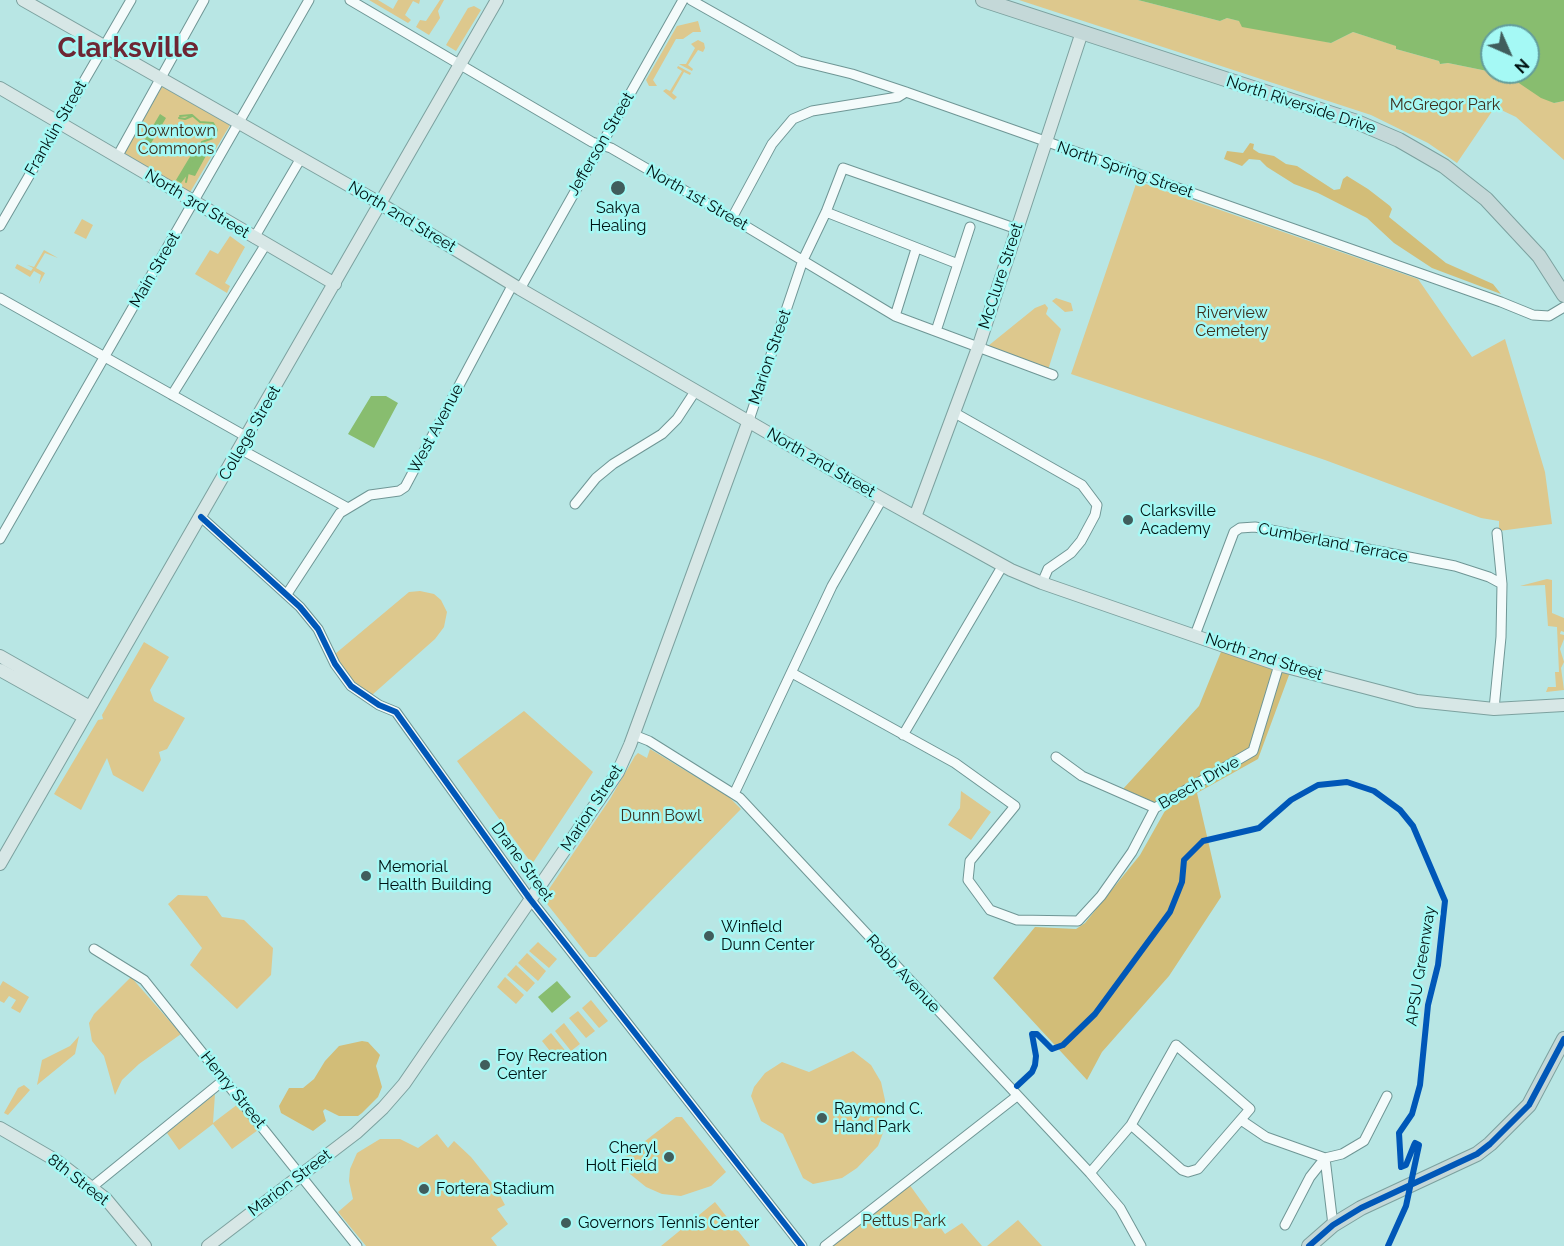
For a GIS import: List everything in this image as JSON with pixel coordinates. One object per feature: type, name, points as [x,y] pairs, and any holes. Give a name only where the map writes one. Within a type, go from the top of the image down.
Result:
[{"type":"highway","name":"North Riverside Drive","points":[[984,0],[1371,128],[1416,149],[1460,177],[1497,208],[1539,256],[1564,296]]},
{"type":"highway","points":[[1309,1246],[1333,1225],[1383,1198],[1478,1154],[1510,1127],[1529,1106],[1564,1039]]},
{"type":"main road","name":"North 2nd Street","points":[[23,0],[301,158],[882,499],[1003,565],[1042,583],[1279,666],[1431,704],[1494,709],[1564,705]]},
{"type":"main road","name":"College Street","points":[[0,864],[497,0]]},
{"type":"main road","name":"McClure Street","points":[[915,517],[979,345],[1082,32]]},
{"type":"main road","name":"North 3rd Street","points":[[0,88],[335,284]]},
{"type":"main road","name":"Marion Street","points":[[208,1246],[356,1133],[404,1084],[618,772],[634,735],[749,420]]},
{"type":"main road","points":[[0,656],[87,712]]},
{"type":"main road","points":[[0,670],[87,712]]},
{"type":"main road","name":"8th Street","points":[[0,1128],[49,1156],[92,1187],[118,1211],[145,1246]]},
{"type":"street","name":"Franklin Street","points":[[0,226],[131,0]]},
{"type":"street","points":[[117,156],[204,0]]},
{"type":"street","name":"Main Street","points":[[0,539],[309,0]]},
{"type":"street","name":"North 1st Street","points":[[350,0],[459,65],[600,145],[611,148],[732,218],[895,316],[979,345],[1053,375]]},
{"type":"street","name":"Jefferson Street","points":[[517,286],[683,0]]},
{"type":"street","name":"North Spring Street","points":[[691,0],[799,61],[852,74],[906,92],[1533,315],[1550,316],[1564,307]]},
{"type":"street","points":[[732,218],[772,144],[793,119],[812,111],[898,97],[906,92]]},
{"type":"street","points":[[254,238],[301,158]]},
{"type":"street","name":"Marion Street","points":[[749,420],[803,260],[826,212],[843,168],[1017,229]]},
{"type":"street","points":[[826,212],[958,264]]},
{"type":"street","points":[[936,332],[970,227]]},
{"type":"street","points":[[172,395],[266,244]]},
{"type":"street","points":[[895,316],[916,249]]},
{"type":"street","name":"West Avenue","points":[[287,594],[333,520],[370,495],[396,492],[405,487],[517,286]]},
{"type":"street","points":[[0,298],[247,437]]},
{"type":"street","points":[[575,504],[596,478],[613,464],[663,434],[677,419],[696,390]]},
{"type":"street","points":[[955,413],[1082,485],[1097,505],[1095,515],[1081,541],[1071,553],[1048,569],[1042,583]]},
{"type":"street","points":[[240,449],[348,508]]},
{"type":"street","points":[[734,794],[832,586],[882,499]]},
{"type":"street","name":"Drane Street","points":[[201,517],[287,594],[318,629],[335,664],[351,686],[379,705],[396,712],[530,899],[802,1246]]},
{"type":"street","name":"Cumberland Terrace","points":[[1195,635],[1234,532],[1240,528],[1255,527],[1455,567],[1489,577],[1502,584]]},
{"type":"street","points":[[1494,709],[1501,637],[1502,584],[1497,533]]},
{"type":"street","points":[[792,673],[903,735],[1003,565]]},
{"type":"street","name":"Beech Drive","points":[[903,735],[955,763],[1015,806],[970,861],[968,880],[990,910],[1017,920],[1078,921],[1101,896],[1132,852],[1155,808],[1253,751],[1279,666]]},
{"type":"street","name":"Robb Avenue","points":[[634,735],[649,741],[734,794],[1090,1173],[1120,1208],[1141,1246]]},
{"type":"street","points":[[1056,757],[1082,776],[1155,808]]},
{"type":"street","name":"Henry Street","points":[[94,949],[144,980],[357,1246]]},
{"type":"street","points":[[1090,1173],[1131,1125],[1176,1045],[1250,1109],[1198,1169],[1188,1172],[1182,1170],[1131,1125]]},
{"type":"street","points":[[92,1187],[225,1079]]},
{"type":"street","points":[[825,1246],[1017,1096]]},
{"type":"street","points":[[1240,1120],[1266,1137],[1325,1158],[1350,1151],[1364,1141],[1387,1096]]},
{"type":"street","points":[[1325,1158],[1333,1225]]},
{"type":"street","points":[[1285,1226],[1310,1177],[1325,1158]]},
{"type":"green space","points":[[369,0],[378,0],[393,9],[398,0],[420,0],[419,4],[413,1],[405,15],[411,20],[408,23]]},
{"type":"green space","points":[[440,0],[444,0],[438,11],[440,18],[429,35],[416,27],[420,20],[426,21]]},
{"type":"green space","name":"McGregor Park","points":[[1019,0],[1138,0],[1220,21],[1227,18],[1331,43],[1353,32],[1397,46],[1396,49],[1439,61],[1440,64],[1448,63],[1480,70],[1480,84],[1522,84],[1554,103],[1564,101],[1564,160],[1516,117],[1495,107],[1457,163],[1428,143],[1371,115]]},
{"type":"green space","points":[[474,6],[481,10],[456,51],[446,45],[468,8]]},
{"type":"green space","points":[[698,21],[701,32],[693,32],[683,39],[676,39],[653,80],[657,86],[649,86],[646,80],[677,26]]},
{"type":"green space","points":[[698,40],[704,43],[705,48],[703,52],[698,50],[688,65],[693,69],[692,71],[679,64],[686,64],[695,48],[691,44]]},
{"type":"green space","points":[[678,66],[691,73],[690,75],[684,72],[672,93],[677,97],[674,100],[663,91],[666,89],[670,91],[682,71],[677,68]]},
{"type":"green space","name":"Downtown Commons","points":[[163,85],[230,125],[189,194],[123,155]]},
{"type":"green space","name":"Riverview Cemetery","points":[[1137,181],[1418,279],[1472,357],[1505,339],[1545,472],[1552,524],[1499,531],[1499,521],[1481,518],[1325,460],[1071,374]]},
{"type":"green space","points":[[82,219],[93,225],[86,239],[74,233]]},
{"type":"green space","points":[[230,236],[245,247],[225,283],[230,286],[227,293],[195,274],[210,250],[218,254]]},
{"type":"green space","points":[[44,250],[58,258],[45,253],[36,268],[45,273],[39,284],[41,275],[34,271],[30,277],[15,268],[17,264],[31,271],[33,268],[27,265],[34,267]]},
{"type":"green space","points":[[1056,298],[1071,303],[1073,311],[1065,312],[1052,301]]},
{"type":"green space","points":[[1045,304],[1048,308],[1046,314],[1061,329],[1048,370],[988,346],[1035,308]]},
{"type":"green space","points":[[1547,579],[1552,580],[1552,613],[1564,618],[1564,632],[1561,631],[1560,634],[1564,635],[1564,639],[1560,649],[1564,662],[1561,668],[1564,690],[1546,692],[1548,687],[1556,687],[1555,672],[1559,672],[1557,627],[1548,626],[1545,585],[1520,586]]},
{"type":"green space","points":[[420,591],[434,594],[441,600],[447,612],[444,627],[435,639],[372,695],[348,677],[335,654],[409,592]]},
{"type":"green space","points":[[144,642],[169,657],[150,690],[154,701],[185,718],[167,749],[159,752],[161,760],[143,792],[113,775],[107,758],[81,810],[54,794],[98,720],[103,719],[102,715]]},
{"type":"green space","points":[[524,711],[593,772],[532,864],[457,761]]},
{"type":"green space","name":"Dunn Bowl","points":[[650,749],[729,797],[741,809],[596,957],[589,957],[544,900],[545,895],[610,799],[635,756],[638,753],[647,758]]},
{"type":"green space","points":[[961,791],[991,812],[971,840],[948,825],[960,808]]},
{"type":"green space","points":[[178,895],[207,896],[222,917],[244,920],[273,948],[271,975],[237,1009],[190,965],[202,948],[168,904]]},
{"type":"green space","points":[[538,942],[557,959],[549,968],[529,951]]},
{"type":"green space","points":[[527,953],[546,971],[538,981],[518,963]]},
{"type":"green space","points":[[516,965],[535,983],[527,992],[507,975]]},
{"type":"green space","points":[[131,977],[181,1034],[139,1064],[122,1080],[115,1095],[104,1056],[92,1041],[89,1023],[94,1014]]},
{"type":"green space","points":[[505,977],[524,995],[516,1004],[497,987]]},
{"type":"green space","points":[[3,981],[29,997],[20,1013],[11,1008],[16,1000],[9,996],[4,1003],[0,1001],[0,986]]},
{"type":"green space","points":[[591,1000],[608,1021],[599,1028],[582,1008]]},
{"type":"green space","points":[[578,1011],[595,1031],[586,1038],[569,1018]]},
{"type":"green space","points":[[564,1023],[580,1044],[571,1051],[555,1031]]},
{"type":"green space","points":[[551,1033],[568,1054],[558,1061],[542,1041]]},
{"type":"green space","points":[[79,1036],[75,1054],[37,1085],[42,1060],[70,1046]]},
{"type":"green space","name":"Raymond C. Hand Park","points":[[853,1051],[871,1065],[881,1082],[885,1100],[883,1133],[878,1146],[857,1168],[842,1178],[813,1184],[803,1178],[783,1134],[761,1121],[751,1096],[754,1087],[765,1073],[782,1062],[809,1072]]},
{"type":"green space","points":[[24,1085],[30,1090],[8,1115],[4,1113],[18,1088]]},
{"type":"green space","points":[[215,1094],[213,1123],[238,1104],[258,1130],[232,1149],[213,1124],[179,1150],[167,1133]]},
{"type":"green space","name":"Cheryl Holt Field","points":[[676,1117],[682,1117],[726,1172],[711,1186],[681,1196],[662,1194],[646,1187],[630,1174],[622,1159]]},
{"type":"green space","name":"Fortera Stadium","points":[[437,1134],[448,1148],[454,1141],[471,1157],[496,1188],[505,1205],[497,1209],[508,1224],[491,1238],[497,1246],[366,1246],[338,1212],[353,1199],[349,1181],[350,1169],[357,1153],[380,1139],[400,1139],[418,1148]]},
{"type":"green space","name":"Pettus Park","points":[[909,1184],[945,1234],[962,1223],[982,1246],[833,1246]]},
{"type":"green space","points":[[715,1202],[750,1246],[661,1246]]},
{"type":"green space","name":"Pettus Park","points":[[1018,1220],[1042,1246],[987,1246]]},
{"type":"shaded area","points":[[1138,0],[1564,0],[1564,101],[1554,103],[1541,98],[1520,84],[1540,84],[1540,24],[1480,24],[1480,70],[1448,63],[1440,64],[1439,61],[1396,49],[1396,46],[1353,32],[1331,43],[1242,27],[1239,21],[1227,18],[1220,21]]},
{"type":"shaded area","points":[[160,114],[166,118],[150,145],[144,141]]},
{"type":"shaded area","points":[[1250,143],[1254,144],[1253,149],[1259,153],[1274,156],[1286,164],[1297,166],[1334,190],[1340,189],[1343,179],[1347,176],[1390,206],[1392,209],[1389,217],[1446,263],[1493,284],[1501,294],[1432,268],[1394,243],[1367,218],[1318,193],[1294,184],[1260,160],[1249,159],[1242,166],[1224,159],[1227,151],[1243,153]]},
{"type":"shaded area","points":[[197,145],[208,152],[195,176],[188,174],[181,183],[176,180]]},
{"type":"shaded area","points":[[371,396],[386,396],[398,403],[374,448],[348,434]]},
{"type":"shaded area","points":[[1225,642],[1292,667],[1258,759],[1197,793],[1221,897],[1169,976],[1102,1052],[1087,1080],[993,978],[1035,927],[1076,929],[1085,923],[1140,855],[1166,809],[1123,789],[1199,706]]},
{"type":"shaded area","points":[[557,981],[571,997],[552,1013],[538,997]]},
{"type":"shaded area","points":[[362,1041],[368,1042],[380,1055],[376,1066],[382,1087],[378,1097],[362,1113],[358,1116],[339,1116],[325,1109],[323,1111],[326,1121],[313,1131],[281,1113],[279,1106],[289,1088],[303,1088],[314,1079],[325,1061],[339,1046]]},
{"type":"waterway","points":[[180,116],[192,115],[200,122],[213,123],[217,130],[213,138],[202,142],[199,155],[190,162],[186,182]]},
{"type":"waterway","points":[[179,118],[185,119],[192,116]]},
{"type":"cycle path","points":[[201,517],[300,607],[318,629],[335,664],[351,686],[379,705],[396,712],[530,899],[802,1246]]},
{"type":"cycle path","name":"APSU Greenway","points":[[1017,1086],[1032,1072],[1035,1065],[1036,1056],[1032,1034],[1037,1034],[1052,1049],[1063,1045],[1095,1014],[1170,912],[1182,882],[1184,860],[1203,841],[1259,828],[1291,800],[1318,785],[1347,782],[1374,791],[1400,810],[1413,826],[1445,901],[1438,965],[1428,1005],[1420,1085],[1412,1114],[1399,1133],[1401,1167],[1406,1165],[1415,1143],[1419,1145],[1406,1206],[1388,1246]]},
{"type":"cycle path","points":[[1309,1246],[1333,1225],[1361,1208],[1477,1154],[1490,1144],[1529,1105],[1564,1039]]},
{"type":"place","name":"Sakya Healing","points":[[618,188]]},
{"type":"place","name":"Clarksville Academy","points":[[1128,520]]},
{"type":"place","name":"Memorial Health Building","points":[[366,876]]},
{"type":"place","name":"Winfield Dunn Center","points":[[709,936]]},
{"type":"place","name":"Foy Recreation Center","points":[[485,1065]]},
{"type":"place","name":"Raymond C. Hand Park","points":[[822,1118]]},
{"type":"place","name":"Cheryl Holt Field","points":[[669,1157]]},
{"type":"place","name":"Fortera Stadium","points":[[424,1189]]},
{"type":"place","name":"Governors Tennis Center","points":[[566,1223]]},
{"type":"district","name":"Clarksville","points":[[128,49]]}]
